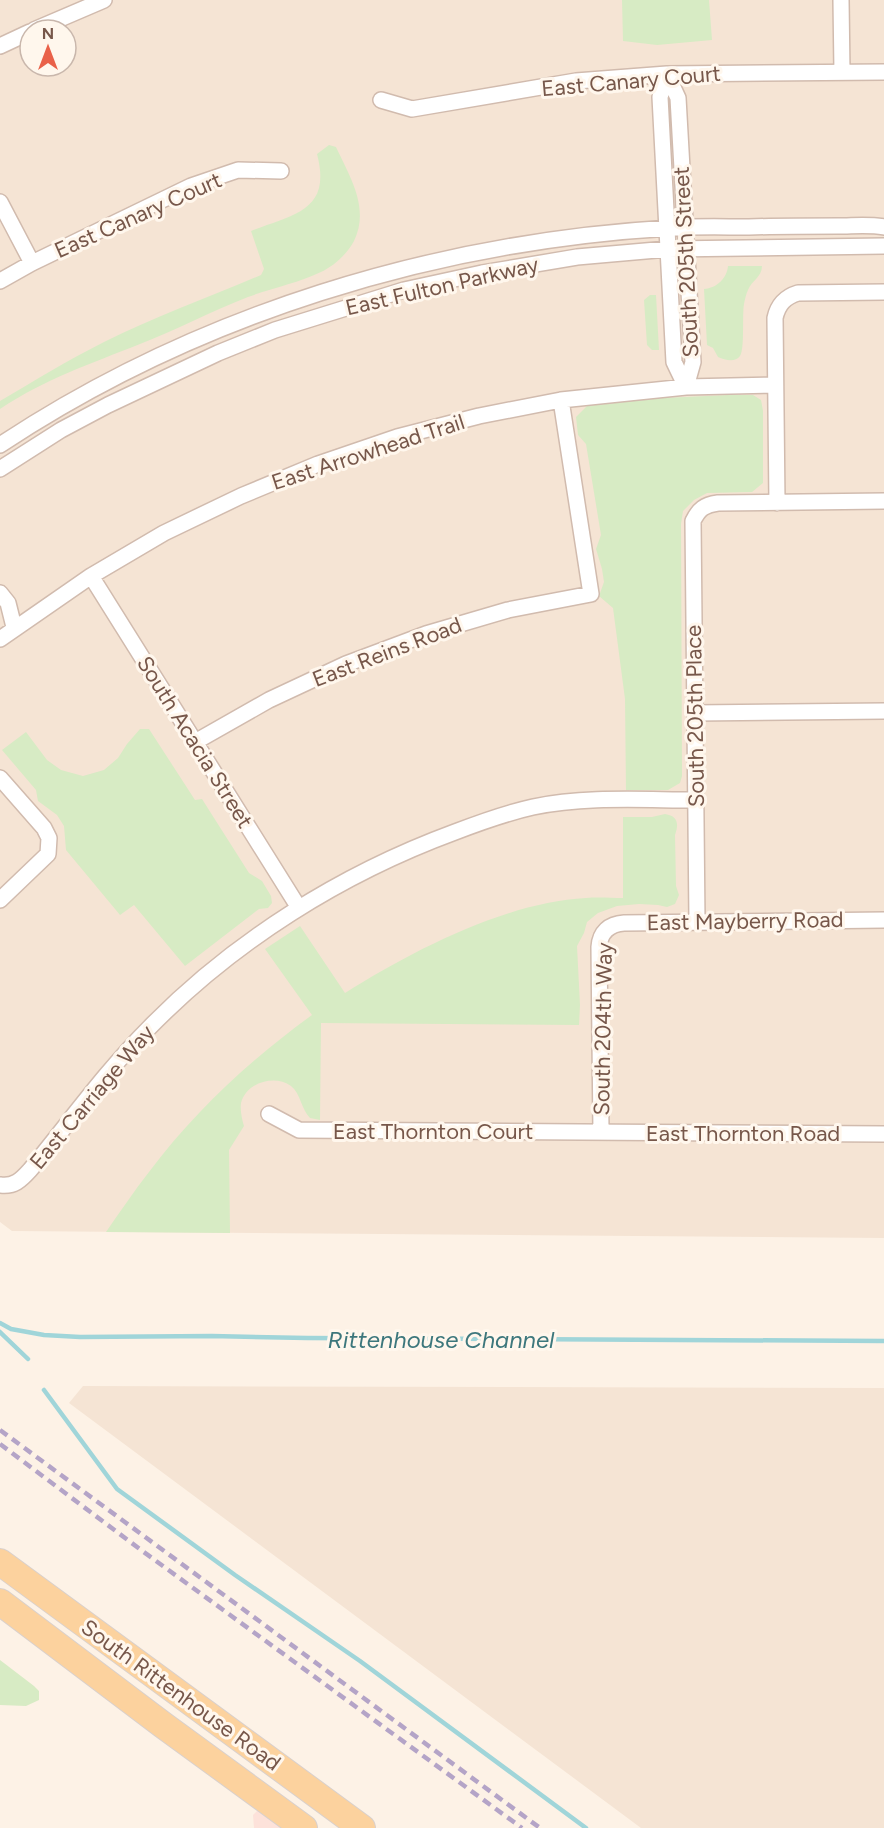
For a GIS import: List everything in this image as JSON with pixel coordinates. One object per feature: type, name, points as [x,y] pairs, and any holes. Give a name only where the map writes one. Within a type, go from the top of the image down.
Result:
[{"type":"main road","name":"South Rittenhouse Road","points":[[0,1562],[362,1828]]},
{"type":"main road","name":"South Rittenhouse Road","points":[[0,1602],[304,1828]]},
{"type":"street","points":[[62,18],[104,0]]},
{"type":"street","points":[[842,0],[842,72]]},
{"type":"street","points":[[0,46],[18,38]]},
{"type":"street","name":"East Canary Court","points":[[381,100],[412,109],[576,81],[667,74],[884,72]]},
{"type":"street","name":"South 205th Street","points":[[667,74],[678,98],[693,362],[686,387]]},
{"type":"street","name":"South 205th Street","points":[[667,74],[660,97],[674,362],[686,387]]},
{"type":"street","name":"East Canary Court","points":[[0,281],[32,263],[191,186],[238,170],[281,171]]},
{"type":"street","points":[[0,202],[32,263]]},
{"type":"street","name":"East Fulton Parkway","points":[[0,445],[70,401],[211,332],[324,292],[378,276],[491,250],[542,241],[666,228],[884,226]]},
{"type":"street","name":"East Fulton Parkway","points":[[0,469],[61,430],[218,353],[275,330],[404,290],[482,273],[577,257],[668,249],[884,246]]},
{"type":"street","points":[[884,292],[798,293],[789,296],[780,304],[775,318],[777,502],[884,501]]},
{"type":"street","name":"East Arrowhead Trail","points":[[0,639],[14,627],[91,576],[164,534],[231,501],[318,464],[397,438],[479,416],[561,400],[686,387],[776,385]]},
{"type":"street","name":"East Reins Road","points":[[195,742],[269,700],[346,664],[426,634],[508,610],[591,594],[561,400]]},
{"type":"street","name":"South 205th Place","points":[[697,922],[693,521],[698,511],[707,505],[777,502]]},
{"type":"street","name":"South Acacia Street","points":[[91,576],[299,908]]},
{"type":"street","points":[[0,593],[8,603],[14,627]]},
{"type":"street","points":[[0,619],[14,627]]},
{"type":"street","points":[[695,712],[884,711]]},
{"type":"street","points":[[0,778],[44,828],[49,838],[48,854],[0,900]]},
{"type":"street","name":"East Carriage Way","points":[[4,1186],[19,1182],[98,1084],[150,1027],[206,975],[299,908],[371,867],[427,842],[494,817],[535,807],[576,801],[696,800]]},
{"type":"street","name":"East Mayberry Road","points":[[607,928],[624,923],[884,920]]},
{"type":"street","name":"South 204th Way","points":[[601,1132],[599,948],[600,940],[607,928]]},
{"type":"street","name":"East Thornton Court","points":[[269,1114],[299,1130],[601,1132]]},
{"type":"street","name":"East Thornton Road","points":[[601,1132],[884,1134]]},
{"type":"shaded area","points":[[0,0],[884,0],[884,1238],[12,1231],[0,1222]]},
{"type":"shaded area","points":[[83,1386],[884,1388],[884,1828],[641,1828],[69,1403]]},
{"type":"shaded area","points":[[258,1810],[281,1828],[254,1828],[253,1815]]},
{"type":"green space","points":[[622,0],[709,0],[712,40],[657,45],[623,41]]},
{"type":"green space","points":[[329,145],[336,147],[352,181],[360,217],[354,241],[335,263],[312,276],[248,297],[154,339],[68,373],[0,409],[0,401],[104,342],[261,275],[264,269],[251,231],[282,220],[306,208],[314,199],[319,188],[320,173],[317,154]]},
{"type":"green space","points":[[728,266],[762,266],[746,295],[743,309],[742,352],[738,358],[733,360],[718,357],[713,348],[707,345],[704,289],[720,282],[726,275]]},
{"type":"green space","points":[[650,295],[656,295],[659,350],[652,350],[647,345],[644,300]]},
{"type":"green space","points":[[753,395],[761,400],[763,483],[752,492],[707,493],[694,500],[683,511],[681,524],[682,776],[680,783],[668,790],[626,790],[625,699],[613,608],[599,596],[604,582],[596,549],[601,535],[586,444],[578,435],[576,417],[587,406],[663,398]]},
{"type":"green space","points":[[140,729],[149,729],[195,800],[202,799],[249,873],[262,881],[271,896],[272,903],[268,908],[259,909],[185,966],[134,905],[120,915],[66,850],[64,826],[57,815],[38,801],[36,790],[2,750],[26,732],[47,760],[61,770],[83,776],[104,770],[118,758]]},
{"type":"green space","points":[[665,814],[673,817],[677,824],[675,835],[676,886],[679,895],[675,904],[667,907],[639,904],[617,906],[598,913],[587,922],[577,946],[579,1025],[321,1023],[320,1120],[310,1118],[294,1089],[284,1082],[262,1082],[244,1096],[241,1109],[244,1126],[229,1150],[230,1233],[106,1232],[167,1150],[204,1107],[245,1068],[312,1015],[265,949],[300,926],[345,993],[400,961],[461,931],[492,919],[555,902],[591,898],[623,898],[623,817],[652,817]]},
{"type":"green space","points":[[0,1660],[39,1691],[39,1700],[26,1706],[0,1705]]},
{"type":"waterway","name":"Rittenhouse Channel","points":[[0,1323],[11,1329],[44,1335],[80,1337],[884,1341]]},
{"type":"waterway","points":[[0,1332],[28,1359]]},
{"type":"waterway","points":[[44,1390],[117,1489],[235,1575],[360,1661],[586,1828]]},
{"type":"railway","points":[[0,1430],[540,1828]]},
{"type":"railway","points":[[0,1444],[141,1550],[522,1828]]}]
